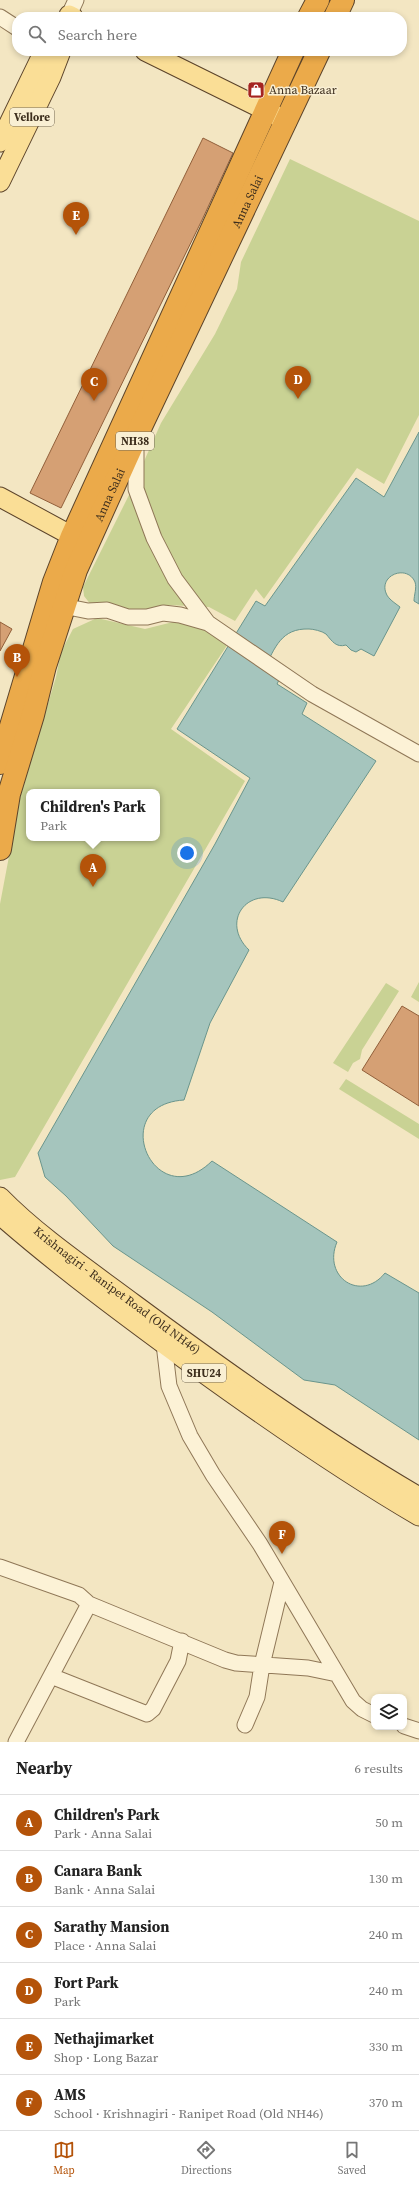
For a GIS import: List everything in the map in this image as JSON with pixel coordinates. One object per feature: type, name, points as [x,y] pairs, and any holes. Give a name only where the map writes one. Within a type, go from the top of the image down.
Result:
[{"type":"highway","points":[[312,12],[318,0]]},
{"type":"highway","points":[[337,12],[343,0]]},
{"type":"highway","name":"Anna Salai","points":[[0,764],[54,582],[72,536],[265,109],[291,56]]},
{"type":"highway","name":"Anna Salai","points":[[0,849],[9,794],[63,606],[76,570],[136,437],[317,56]]},
{"type":"main road","points":[[0,142],[52,56]]},
{"type":"main road","name":"Vellore","points":[[0,182],[51,77],[54,56]]},
{"type":"main road","points":[[155,56],[287,120]]},
{"type":"main road","points":[[0,497],[72,536]]},
{"type":"main road","name":"Krishnagiri - Ranipet Road (Old NH46)","points":[[0,1197],[92,1273],[167,1329],[328,1442],[419,1497]]},
{"type":"main road","name":"Krishnagiri - Ranipet Road (Old NH46)","points":[[2,1221],[164,1344],[318,1454],[419,1516]]},
{"type":"street","points":[[0,17],[12,25]]},
{"type":"street","points":[[136,437],[136,489],[154,538],[175,579],[208,622],[312,694],[419,754]]},
{"type":"street","points":[[63,606],[88,611],[107,610],[128,617],[180,614],[208,622]]},
{"type":"street","points":[[164,1344],[169,1386],[190,1436],[213,1475],[260,1544],[353,1701],[362,1709],[371,1714]]},
{"type":"street","points":[[0,1567],[79,1595],[89,1604],[225,1660],[262,1665],[308,1668],[337,1674]]},
{"type":"street","points":[[245,1725],[257,1697],[262,1665],[282,1582]]},
{"type":"street","points":[[16,1742],[89,1604]]},
{"type":"street","points":[[51,1676],[147,1714],[153,1709],[178,1661],[182,1642]]},
{"type":"street","points":[[407,1727],[419,1732]]},
{"type":"green space","points":[[290,159],[419,221],[419,415],[384,484],[357,468],[264,599],[256,589],[235,621],[209,607],[169,605],[141,610],[127,610],[91,605],[84,596],[83,587],[129,495],[161,423],[215,334],[237,289],[241,262]]},
{"type":"green space","points":[[97,618],[145,629],[177,621],[206,626],[230,641],[171,729],[245,781],[15,1177],[0,1180],[0,904],[20,798],[56,677],[61,652],[73,629]]},
{"type":"green space","points":[[419,982],[419,1002],[411,997]]},
{"type":"green space","points":[[386,983],[399,991],[362,1050],[360,1059],[353,1063],[348,1072],[333,1063]]},
{"type":"green space","points":[[346,1079],[419,1124],[419,1139],[339,1089]]},
{"type":"water","points":[[419,432],[419,604],[414,601],[416,584],[411,577],[406,574],[395,574],[386,581],[385,587],[388,597],[400,607],[374,656],[361,649],[356,652],[351,650],[346,645],[337,645],[326,634],[320,631],[311,629],[299,630],[285,636],[280,641],[264,669],[279,680],[277,684],[307,703],[302,714],[376,761],[283,902],[270,898],[258,898],[249,902],[242,909],[238,918],[237,928],[241,939],[249,950],[210,1023],[184,1100],[160,1106],[147,1120],[143,1136],[147,1153],[157,1168],[172,1176],[191,1175],[212,1161],[337,1242],[334,1255],[335,1266],[339,1275],[346,1282],[355,1286],[365,1286],[375,1282],[385,1273],[419,1293],[419,1440],[335,1385],[304,1380],[212,1312],[113,1246],[66,1196],[45,1177],[38,1153],[215,844],[250,778],[177,729],[256,601],[265,606],[356,478],[384,497]]},
{"type":"building","points":[[203,138],[233,153],[202,220],[61,508],[30,493]]},
{"type":"building","points":[[0,622],[12,629],[0,651]]},
{"type":"building","points":[[402,1006],[419,1016],[419,1106],[362,1070]]},
{"type":"place","name":"Anna Bazaar","points":[[256,90]]},
{"type":"place","name":"Nethajimarket","points":[[76,235]]},
{"type":"place","name":"Fort Park","points":[[298,399]]},
{"type":"place","name":"Sarathy Mansion","points":[[94,401]]},
{"type":"place","name":"Canara Bank","points":[[17,677]]},
{"type":"place","name":"Children's Park","points":[[93,887]]},
{"type":"place","name":"AMS","points":[[282,1554]]}]
